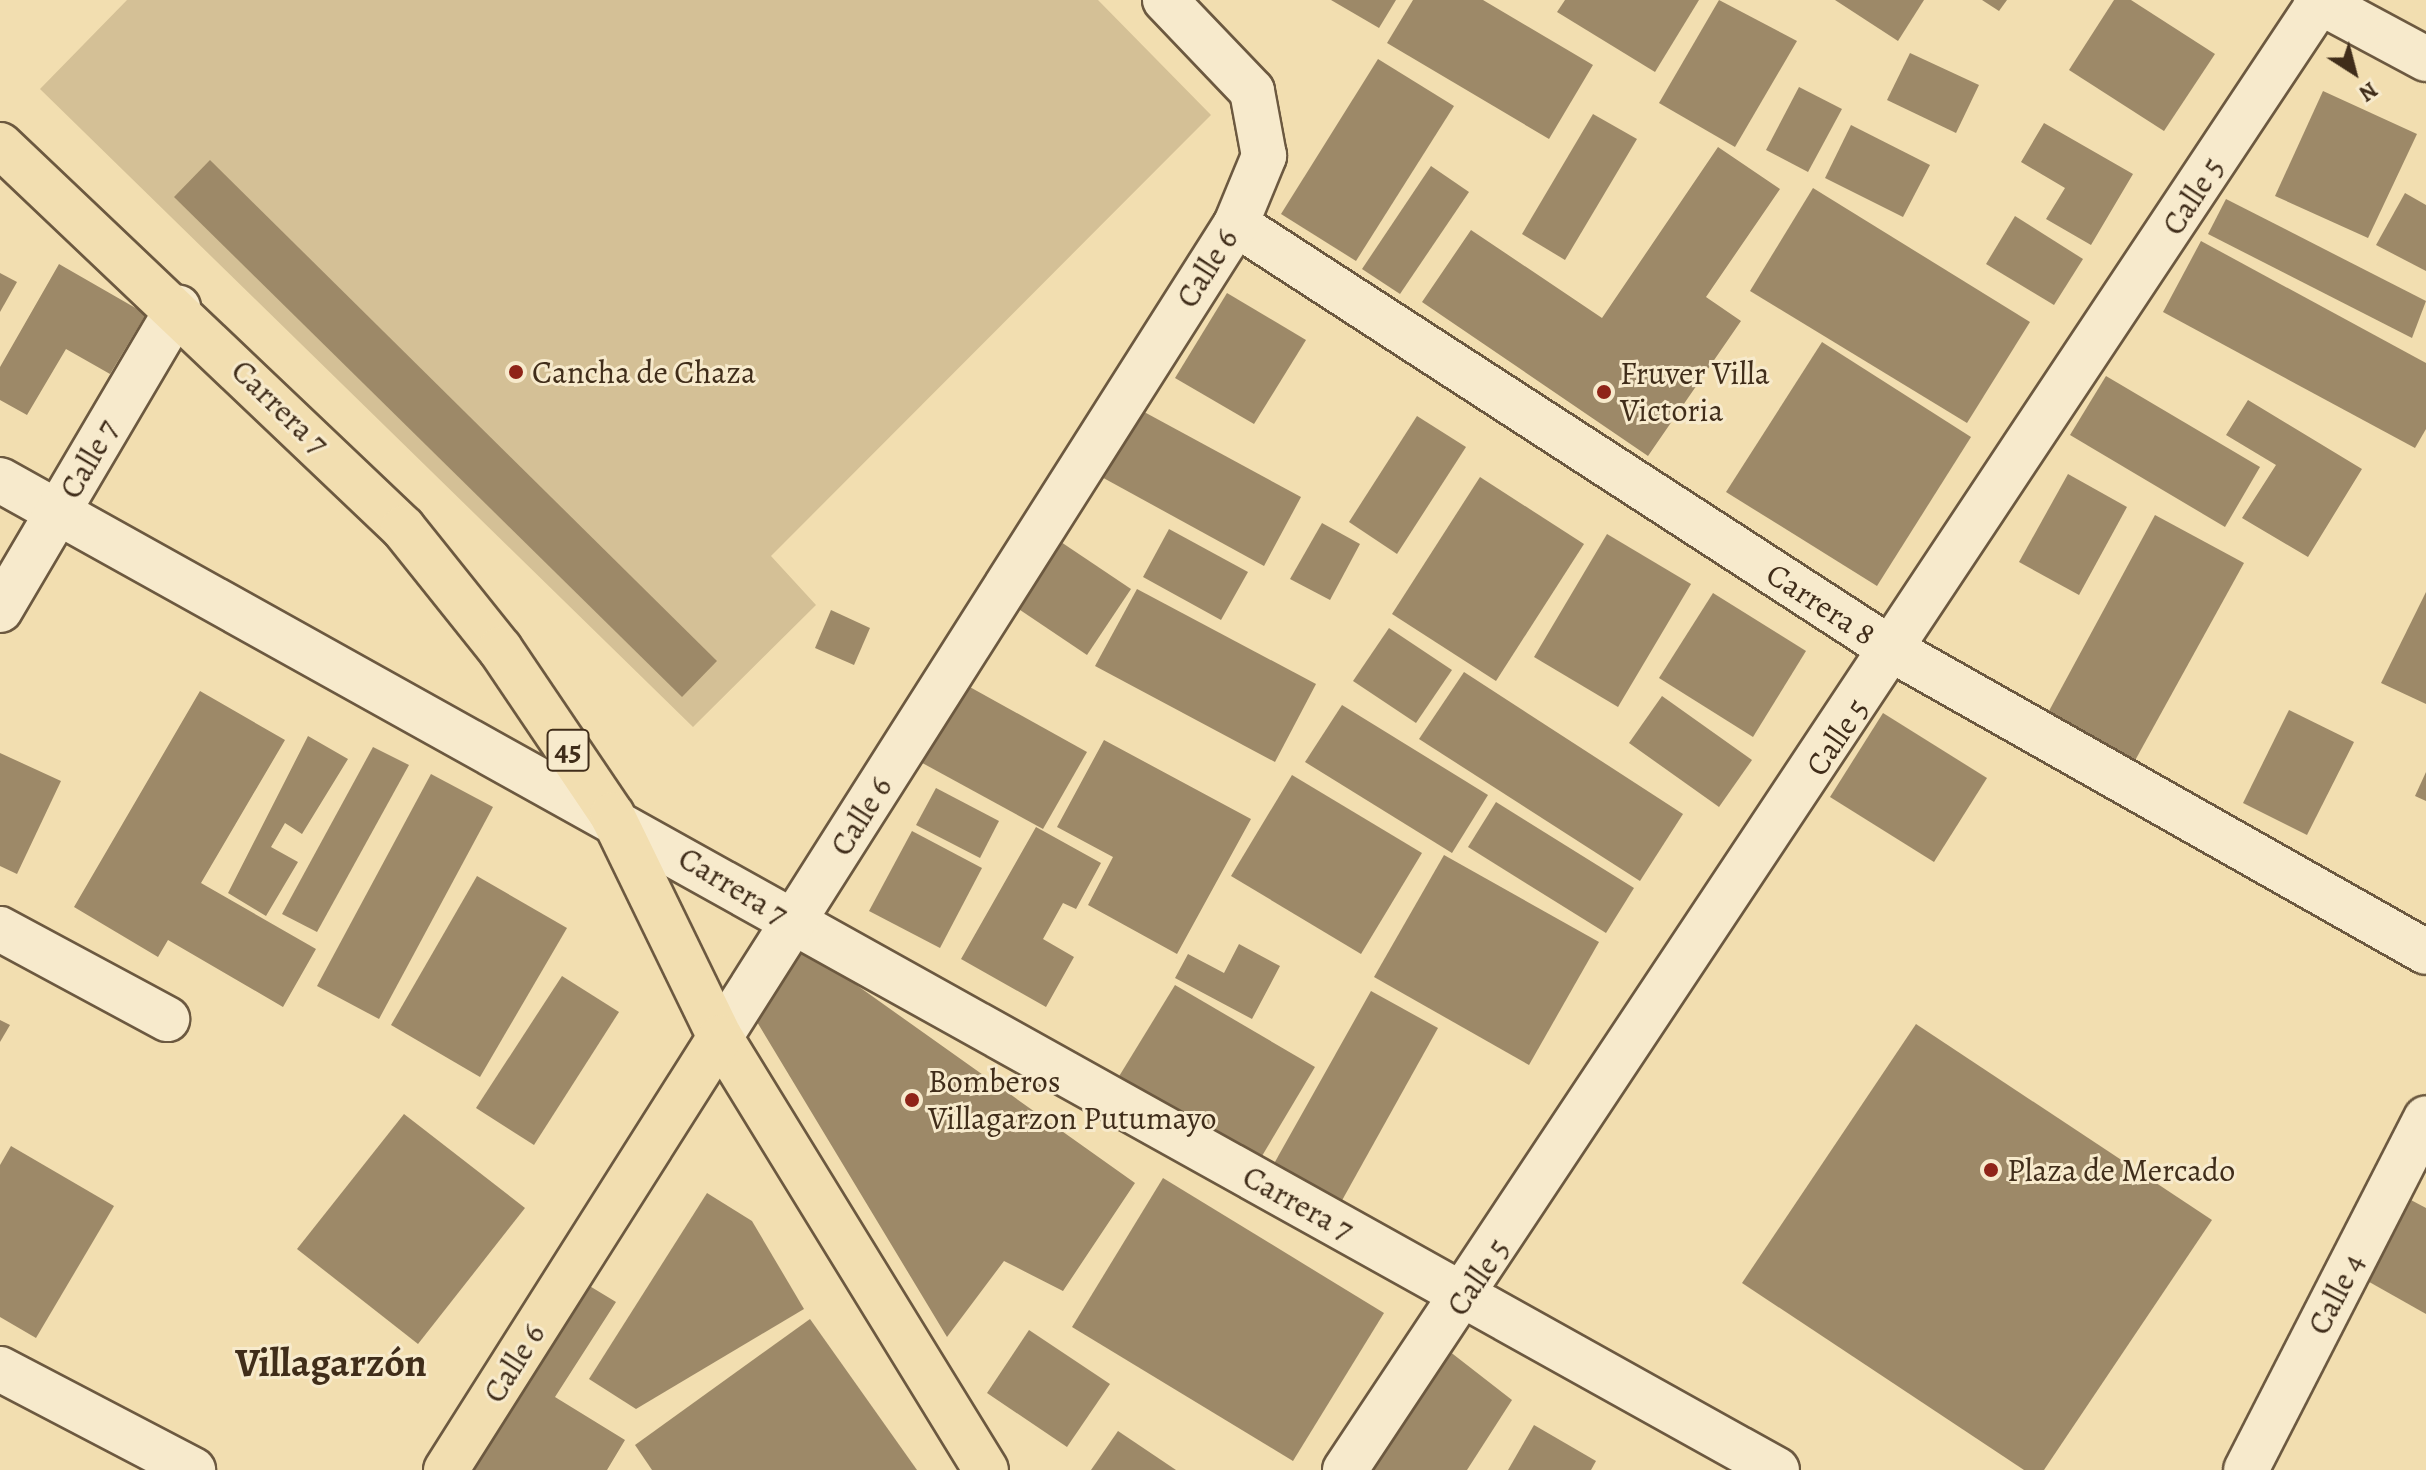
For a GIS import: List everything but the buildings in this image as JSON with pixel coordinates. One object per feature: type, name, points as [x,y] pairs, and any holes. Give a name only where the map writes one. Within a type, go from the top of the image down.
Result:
[{"type":"main road","name":"Carrera 7","points":[[0,145],[178,308],[403,528],[500,649],[612,815],[720,1037],[986,1470]]},
{"type":"main road","name":"Calle 6","points":[[446,1470],[720,1037]]},
{"type":"street","name":"Calle 6","points":[[720,1037],[1236,224],[1264,156],[1252,91],[1165,0]]},
{"type":"street","points":[[2319,1],[2426,59]]},
{"type":"street","name":"Calle 5","points":[[1345,1470],[1465,1296],[1894,651],[2319,1]]},
{"type":"street","name":"Carrera 8","points":[[1236,224],[1894,651],[2426,952]]},
{"type":"street","name":"Calle 7","points":[[0,610],[178,308]]},
{"type":"street","name":"Carrera 7","points":[[0,480],[612,815],[793,923],[1777,1470]]},
{"type":"street","points":[[0,929],[167,1019]]},
{"type":"street","name":"Calle 4","points":[[2246,1470],[2426,1118]]},
{"type":"street","points":[[0,1369],[193,1470]]},
{"type":"shaded area","points":[[127,0],[1098,0],[1211,115],[771,556],[816,605],[693,727],[40,89]]},
{"type":"place","name":"Cancha de Chaza","points":[[516,372]]},
{"type":"place","name":"Fruver Villa Victoria","points":[[1604,392]]},
{"type":"place","name":"Bomberos Villagarzon Putumayo","points":[[912,1100]]},
{"type":"place","name":"Plaza de Mercado","points":[[1991,1170]]},
{"type":"district","name":"Villagarzón","points":[[331,1363]]}]
